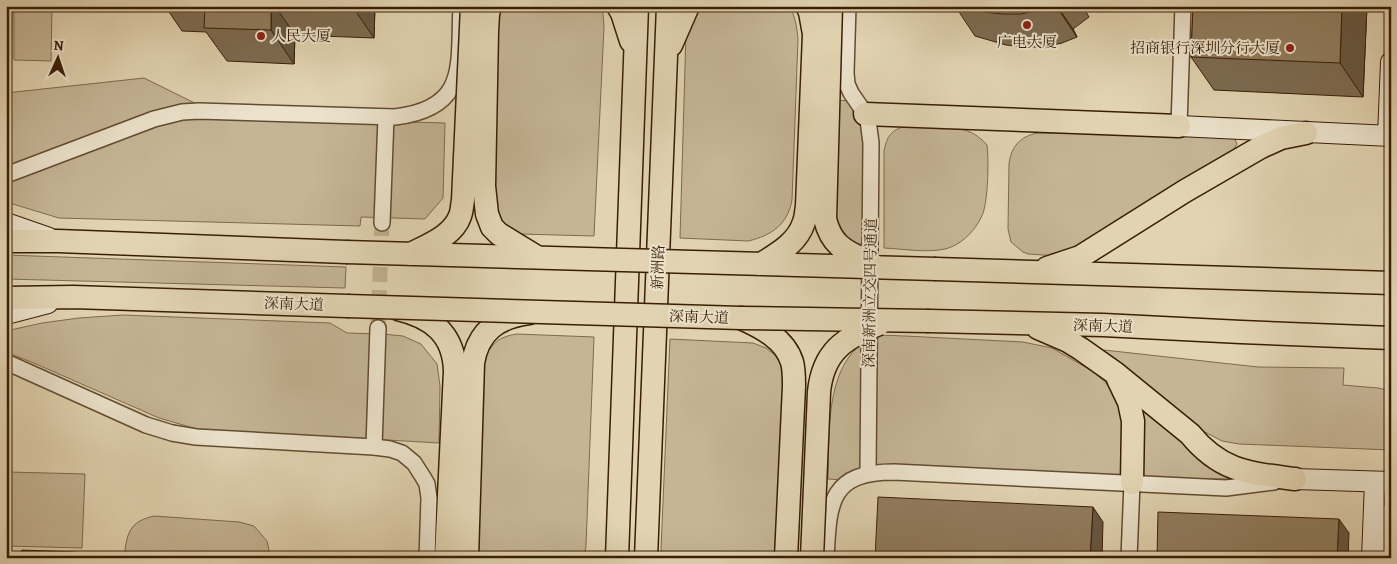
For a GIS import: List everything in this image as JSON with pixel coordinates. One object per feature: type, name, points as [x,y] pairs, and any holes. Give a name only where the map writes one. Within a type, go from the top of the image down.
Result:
[{"type":"main road","points":[[411,254],[444,235],[456,225],[461,214],[472,6]]},
{"type":"main road","points":[[490,6],[487,31],[484,177],[487,214],[492,227],[498,234],[538,258]]},
{"type":"main road","points":[[618,6],[635,55]]},
{"type":"main road","name":"新洲路","points":[[617,558],[637,6]]},
{"type":"main road","name":"新洲路","points":[[646,558],[668,6]]},
{"type":"main road","points":[[666,55],[688,6]]},
{"type":"main road","points":[[762,264],[783,250],[797,236],[804,222],[807,206],[814,34],[807,6]]},
{"type":"main road","points":[[831,6],[825,219],[837,244],[877,267]]},
{"type":"main road","points":[[865,114],[1179,126]]},
{"type":"main road","points":[[1035,272],[1080,257],[1185,191],[1261,147],[1281,138],[1306,132]]},
{"type":"main road","points":[[6,241],[58,241],[346,252],[1391,283]]},
{"type":"main road","name":"深南大道","points":[[6,298],[73,298],[885,322],[1103,325],[1391,338]]},
{"type":"main road","points":[[390,308],[416,314],[434,325],[445,336],[453,353],[455,371],[446,558]]},
{"type":"main road","points":[[468,558],[476,349],[488,330],[502,320],[535,312]]},
{"type":"main road","points":[[741,318],[765,330],[781,343],[788,352],[792,362],[794,386],[786,558]]},
{"type":"main road","points":[[812,558],[819,392],[823,368],[844,342],[866,329],[885,322]]},
{"type":"main road","points":[[1028,324],[1068,341],[1115,374],[1190,434],[1200,446],[1213,456],[1239,470],[1295,479]]},
{"type":"main road","points":[[1115,374],[1129,402],[1133,422],[1132,483]]},
{"type":"street","points":[[6,175],[154,119],[182,112],[199,110],[386,117],[406,116],[425,111],[434,107],[448,94],[452,86],[458,66],[461,6]]},
{"type":"street","points":[[848,6],[846,73],[851,93],[865,114]]},
{"type":"street","points":[[1183,6],[1179,126],[1390,136],[1391,62]]},
{"type":"street","name":"深南新洲立交四号通道","points":[[865,114],[868,120],[871,143],[868,473]]},
{"type":"street","points":[[382,223],[386,117]]},
{"type":"street","points":[[6,223],[58,241]]},
{"type":"street","points":[[6,314],[73,298]]},
{"type":"street","points":[[374,448],[378,328]]},
{"type":"street","points":[[6,362],[146,425],[172,433],[196,438],[390,448],[402,453],[414,463],[426,484],[429,498],[427,558]]},
{"type":"street","points":[[826,558],[828,524],[833,502],[843,486],[850,480],[868,473],[894,472],[1226,488],[1295,479],[1383,482],[1372,558]]},
{"type":"street","points":[[1129,558],[1132,483]]},
{"type":"street","points":[[1389,558],[1391,513]]},
{"type":"shaded area","points":[[6,6],[13,6],[12,60],[6,60]]},
{"type":"shaded area","points":[[14,6],[52,6],[51,61],[14,60]]},
{"type":"shaded area","points":[[499,6],[600,6],[604,27],[594,236],[519,234],[501,224],[489,198]]},
{"type":"shaded area","points":[[693,6],[790,6],[796,22],[798,39],[792,200],[787,216],[777,228],[756,239],[748,241],[680,238],[686,32]]},
{"type":"shaded area","points":[[144,78],[223,117],[445,123],[443,198],[425,219],[361,217],[360,226],[59,218],[6,202],[6,93]]},
{"type":"shaded area","points":[[838,100],[849,101],[864,120],[863,244],[852,242],[844,236],[835,216]]},
{"type":"shaded area","points":[[906,126],[960,129],[975,134],[987,145],[988,180],[983,213],[977,225],[968,236],[951,247],[930,251],[884,248],[884,151],[890,134]]},
{"type":"shaded area","points":[[1032,134],[1219,134],[1234,137],[1237,144],[1231,154],[1102,233],[1058,256],[1023,252],[1011,242],[1008,229],[1010,158],[1017,143]]},
{"type":"shaded area","points":[[6,255],[346,267],[345,288],[6,279]]},
{"type":"shaded area","points":[[123,315],[330,323],[347,333],[403,336],[421,344],[437,364],[440,386],[439,443],[197,429],[159,418],[6,352],[6,331],[42,323]]},
{"type":"shaded area","points":[[517,334],[594,337],[584,558],[478,558],[484,360],[496,342]]},
{"type":"shaded area","points":[[886,335],[1023,342],[1052,348],[1094,372],[1114,391],[1120,409],[1124,435],[1124,476],[828,479],[830,420],[833,399],[838,379],[846,361],[858,347],[875,337]]},
{"type":"shaded area","points":[[670,339],[753,343],[766,348],[775,355],[782,366],[785,377],[775,558],[663,558],[661,549]]},
{"type":"shaded area","points":[[1100,351],[1258,367],[1344,368],[1343,385],[1391,391],[1391,450],[1239,444],[1222,441],[1201,430]]},
{"type":"shaded area","points":[[1135,397],[1237,479],[1140,476]]},
{"type":"shaded area","points":[[8,472],[85,474],[82,548],[6,546]]},
{"type":"shaded area","points":[[154,516],[239,522],[254,526],[267,541],[269,550],[267,558],[124,558],[130,530],[139,522]]},
{"type":"building","points":[[205,6],[271,6],[271,30],[204,28]]},
{"type":"building","points":[[963,6],[1048,6],[1021,14],[1003,14],[983,12]]},
{"type":"building","points":[[1193,6],[1342,6],[1340,63],[1191,57]]},
{"type":"building","points":[[878,497],[1093,507],[1090,558],[875,558]]},
{"type":"building","points":[[1158,512],[1339,519],[1337,558],[1157,558]]},
{"type":"building","points":[[22,550],[76,552],[76,558],[21,558]]},
{"type":"tunnel","points":[[378,328],[382,223]]},
{"type":"place","name":"广电大厦","points":[[1027,25]]},
{"type":"place","name":"人民大厦","points":[[261,36]]},
{"type":"place","name":"招商银行深圳分行大厦","points":[[1290,48]]}]
